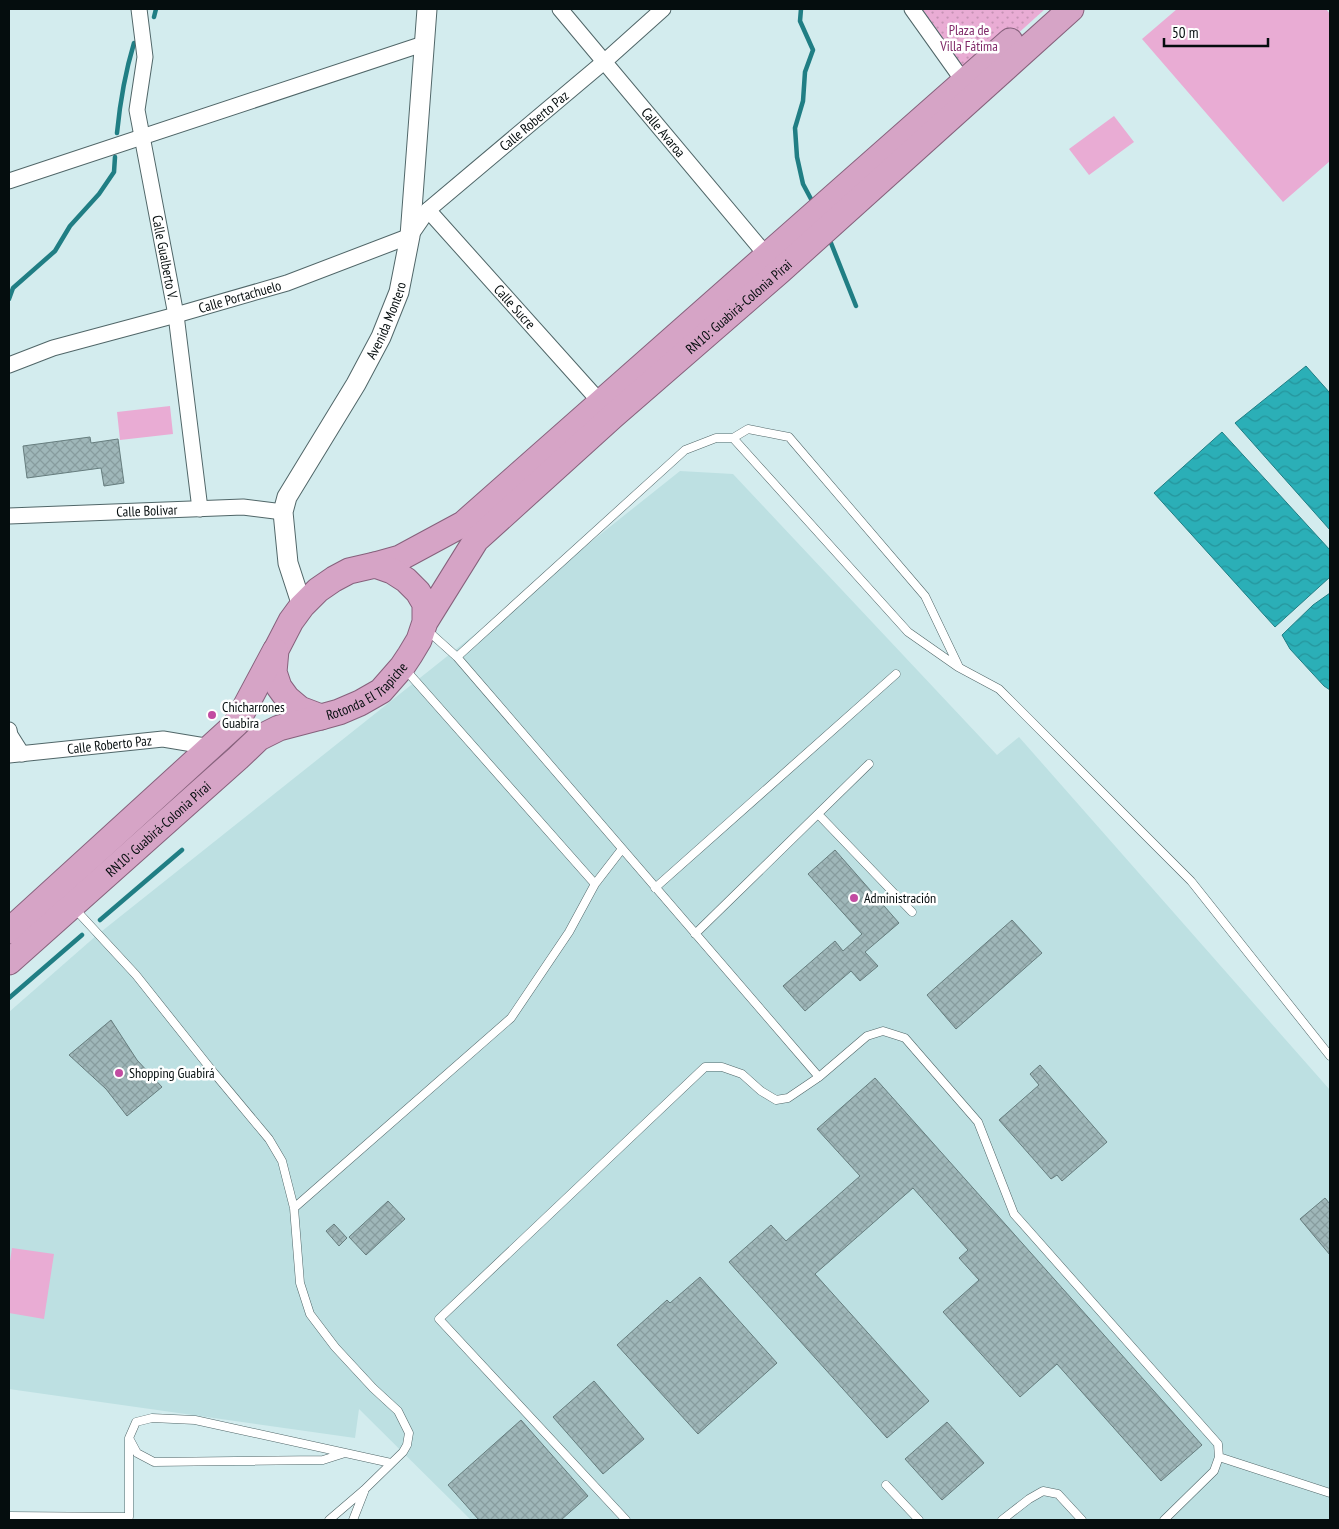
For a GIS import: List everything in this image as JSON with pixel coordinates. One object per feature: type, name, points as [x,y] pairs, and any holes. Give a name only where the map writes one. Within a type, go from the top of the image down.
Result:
[{"type":"highway","name":"RN10: Guabirá-Colonia Pirai","points":[[375,566],[400,558],[463,524],[1046,9]]},
{"type":"highway","name":"RN10: Guabirá-Colonia Pirai","points":[[425,624],[476,540],[613,416],[787,265],[1071,9]]},
{"type":"highway","points":[[375,566],[392,571],[406,580],[418,592],[425,604],[425,624]]},
{"type":"highway","name":"Rotonda El Trapiche","points":[[375,566],[349,572],[334,579],[318,590],[291,620],[276,650],[274,672],[279,687],[287,698],[300,709],[321,717],[360,703],[381,690],[402,667],[419,640],[425,624]]},
{"type":"highway","name":"RN10: Guabirá-Colonia Pirai","points":[[9,931],[236,724],[276,650]]},
{"type":"highway","name":"RN10: Guabirá-Colonia Pirai","points":[[9,962],[259,738],[278,728],[321,717]]},
{"type":"street","name":"Calle Gualberto V.","points":[[138,9],[145,57],[137,110],[176,315],[200,509]]},
{"type":"street","name":"Avenida Montero","points":[[302,606],[288,563],[283,512],[287,497],[356,384],[381,337],[399,292],[410,236],[426,9]]},
{"type":"street","name":"Calle Avaroa","points":[[560,9],[767,256]]},
{"type":"street","name":"Calle Roberto Paz","points":[[410,236],[428,210],[605,61],[663,9]]},
{"type":"street","points":[[912,9],[964,82]]},
{"type":"street","points":[[9,181],[423,44]]},
{"type":"street","name":"Calle Sucre","points":[[428,210],[601,403]]},
{"type":"street","name":"Calle Portachuelo","points":[[9,365],[53,348],[287,283],[410,236]]},
{"type":"street","name":"Calle Bolivar","points":[[9,516],[243,508],[283,512]]},
{"type":"street","points":[[9,730],[15,755]]},
{"type":"street","name":"Calle Roberto Paz","points":[[15,755],[163,739],[211,747]]},
{"type":"lane","points":[[457,657],[685,450],[716,438],[732,438],[748,429],[789,437],[925,596],[958,667]]},
{"type":"lane","points":[[732,438],[908,632],[958,667],[999,689],[1191,881],[1330,1056]]},
{"type":"lane","points":[[425,624],[457,657],[819,1077]]},
{"type":"lane","points":[[402,667],[595,884]]},
{"type":"lane","points":[[655,888],[896,674]]},
{"type":"lane","points":[[695,934],[869,764]]},
{"type":"lane","points":[[818,814],[912,912]]},
{"type":"lane","points":[[294,1208],[511,1018],[569,932],[595,884],[622,849]]},
{"type":"lane","points":[[72,906],[136,976],[269,1139],[282,1161],[294,1208],[300,1283],[310,1314],[373,1388],[398,1411],[410,1433],[403,1452],[364,1490],[329,1520]]},
{"type":"lane","points":[[626,1520],[439,1319],[705,1067],[722,1067],[742,1074],[761,1092],[776,1100],[788,1098],[819,1077],[867,1036],[883,1031],[906,1038],[978,1122],[1014,1214],[1218,1444],[1219,1457],[1214,1471],[1164,1520]]},
{"type":"lane","points":[[9,1516],[129,1517],[128,1438],[136,1422],[152,1418],[195,1420],[391,1463]]},
{"type":"lane","points":[[128,1438],[137,1453],[154,1462],[324,1460],[345,1453]]},
{"type":"lane","points":[[1219,1457],[1330,1493]]},
{"type":"lane","points":[[886,1485],[919,1520]]},
{"type":"lane","points":[[353,1520],[364,1490]]},
{"type":"lane","points":[[1002,1520],[1029,1499],[1043,1491],[1058,1494],[1082,1520]]},
{"type":"shaded area","points":[[680,471],[733,474],[997,755],[1019,737],[1330,1090],[1330,1520],[471,1520],[359,1409],[355,1438],[9,1389],[9,1012],[97,935]]},
{"type":"green space","name":"Plaza de Villa Fátima","points":[[912,9],[1045,9],[964,82]]},
{"type":"green space","points":[[1177,9],[1326,9],[1330,14],[1330,161],[1283,202],[1142,39]]},
{"type":"green space","points":[[1114,116],[1134,142],[1089,175],[1069,149]]},
{"type":"green space","points":[[170,406],[173,434],[120,440],[117,412]]},
{"type":"green space","points":[[12,1248],[54,1254],[44,1319],[9,1313],[9,1268]]},
{"type":"water","points":[[1306,366],[1330,393],[1330,530],[1235,423]]},
{"type":"water","points":[[1222,432],[1330,550],[1330,577],[1275,627],[1154,493]]},
{"type":"water","points":[[1330,593],[1330,690],[1324,686],[1290,649],[1282,635],[1313,605]]},
{"type":"building","points":[[90,437],[91,443],[118,439],[124,483],[104,486],[101,468],[27,478],[23,446]]},
{"type":"building","points":[[835,850],[899,923],[865,952],[878,966],[860,981],[851,971],[805,1011],[783,986],[835,941],[843,951],[862,934],[808,874]]},
{"type":"building","points":[[1012,920],[1042,953],[956,1029],[927,995]]},
{"type":"building","name":"Shopping Guabirá","points":[[111,1020],[137,1060],[162,1087],[127,1116],[106,1089],[69,1055]]},
{"type":"building","points":[[1040,1065],[1107,1142],[1062,1181],[1057,1175],[1051,1179],[999,1120],[1039,1085],[1030,1074]]},
{"type":"building","points":[[875,1078],[1202,1445],[1161,1481],[1057,1364],[1020,1397],[943,1312],[979,1280],[959,1258],[968,1250],[913,1188],[815,1274],[929,1401],[887,1438],[729,1262],[771,1225],[786,1241],[860,1176],[817,1129]]},
{"type":"building","points":[[1325,1198],[1330,1204],[1330,1255],[1300,1219]]},
{"type":"building","points":[[388,1201],[405,1219],[366,1255],[349,1237]]},
{"type":"building","points":[[334,1224],[347,1238],[339,1246],[326,1231]]},
{"type":"building","points":[[700,1277],[777,1363],[698,1434],[617,1345],[667,1300],[670,1303]]},
{"type":"building","points":[[594,1381],[644,1439],[603,1474],[553,1417]]},
{"type":"building","points":[[521,1420],[588,1496],[561,1520],[479,1520],[448,1485]]},
{"type":"building","points":[[947,1422],[984,1463],[942,1500],[905,1459]]},
{"type":"waterway","points":[[154,17],[156,9]]},
{"type":"waterway","points":[[801,9],[800,21],[813,50],[805,72],[803,101],[795,128],[797,157],[803,184],[811,199]]},
{"type":"waterway","points":[[117,133],[123,88],[134,43]]},
{"type":"waterway","points":[[9,299],[13,288],[55,251],[70,226],[99,194],[114,172],[115,157]]},
{"type":"waterway","points":[[831,243],[856,306]]},
{"type":"waterway","points":[[100,920],[182,850]]},
{"type":"waterway","points":[[9,998],[82,935]]},
{"type":"place","name":"Chicharrones Guabira","points":[[212,715]]},
{"type":"place","name":"Administración","points":[[854,898]]},
{"type":"place","name":"Shopping Guabirá","points":[[119,1073]]}]
